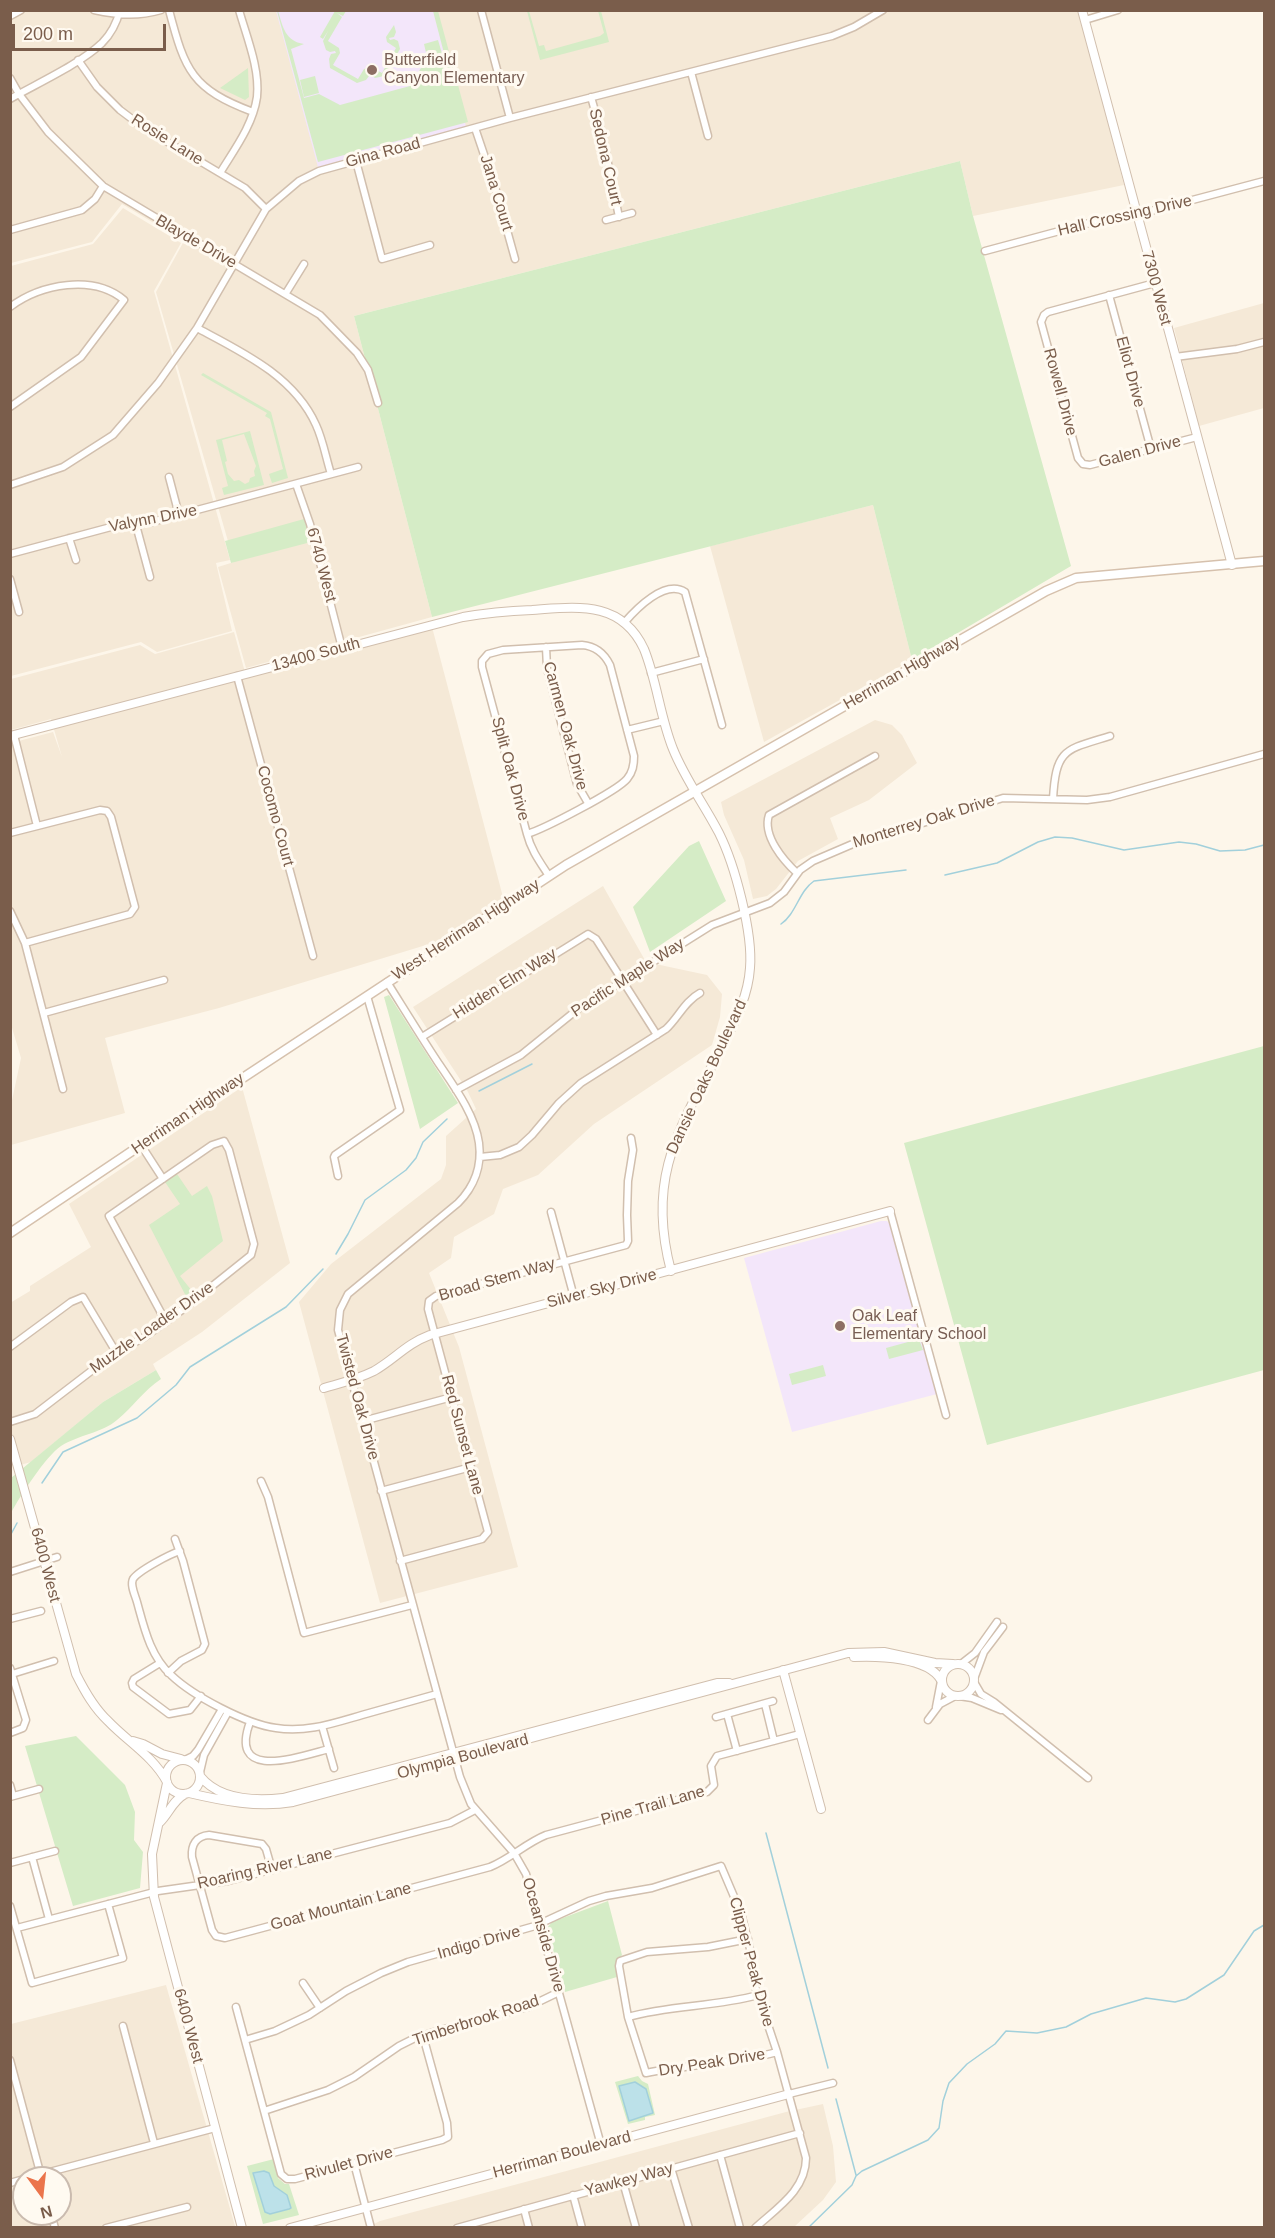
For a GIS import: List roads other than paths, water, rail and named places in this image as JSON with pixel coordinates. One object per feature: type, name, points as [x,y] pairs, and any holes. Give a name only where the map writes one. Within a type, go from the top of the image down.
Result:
[{"type":"main road","name":"Herriman Highway","points":[[566,865],[1066,581],[1264,561]]},
{"type":"main road","name":"West Herriman Highway","points":[[367,996],[566,865]]},
{"type":"main road","name":"Herriman Highway","points":[[10,1233],[367,996]]},
{"type":"street","points":[[10,16],[21,10]]},
{"type":"street","points":[[94,10],[141,16],[161,10]]},
{"type":"street","points":[[169,10],[179,48],[189,70],[208,90],[230,103],[253,112]]},
{"type":"street","points":[[220,173],[245,131],[256,98],[257,81],[239,10]]},
{"type":"street","points":[[481,10],[510,118]]},
{"type":"street","name":"Gina Road","points":[[10,485],[63,467],[113,435],[158,383],[196,328],[266,209],[299,181],[319,171],[510,118],[832,36],[854,27],[883,10]]},
{"type":"street","name":"7300 West","points":[[1082,10],[1232,565]]},
{"type":"street","points":[[1084,20],[1118,10]]},
{"type":"street","points":[[10,99],[78,60],[102,43],[113,29],[119,13]]},
{"type":"street","name":"Rosie Lane","points":[[78,60],[97,87],[120,110],[144,128],[245,188],[266,209]]},
{"type":"street","points":[[692,72],[708,136]]},
{"type":"street","name":"Blayde Drive","points":[[10,78],[19,94],[48,132],[103,186],[320,315],[357,352],[368,370],[378,403]]},
{"type":"street","name":"Sedona Court","points":[[591,97],[603,139],[609,178],[619,216]]},
{"type":"street","name":"Jana Court","points":[[475,128],[495,187],[515,259]]},
{"type":"street","points":[[356,161],[382,259],[430,245]]},
{"type":"street","name":"Hall Crossing Drive","points":[[985,251],[1088,223],[1114,221],[1264,181]]},
{"type":"street","points":[[10,230],[82,210],[95,200],[103,186]]},
{"type":"street","name":"Sedona Court","points":[[606,220],[632,213]]},
{"type":"street","points":[[286,293],[304,264]]},
{"type":"street","points":[[1109,295],[1155,283]]},
{"type":"street","points":[[10,307],[19,300],[49,289],[77,284],[100,287],[115,293],[124,300],[81,357],[10,407]]},
{"type":"street","name":"Rowell Drive","points":[[1083,464],[1078,458],[1041,322],[1042,317],[1048,312],[1109,295]]},
{"type":"street","name":"Eliot Drive","points":[[1109,295],[1151,449]]},
{"type":"street","points":[[196,328],[276,374],[299,395],[317,426],[331,474]]},
{"type":"street","points":[[1175,357],[1236,349],[1264,342]]},
{"type":"street","name":"Galen Drive","points":[[1083,464],[1090,465],[1197,437]]},
{"type":"street","name":"Valynn Drive","points":[[10,554],[111,527],[136,525],[179,515],[358,467]]},
{"type":"street","points":[[168,477],[179,515]]},
{"type":"street","name":"6740 West","points":[[296,484],[310,524],[342,648]]},
{"type":"street","points":[[136,525],[150,577]]},
{"type":"street","points":[[69,538],[76,560]]},
{"type":"street","points":[[10,579],[19,612]]},
{"type":"street","points":[[624,623],[637,608],[654,596],[676,589],[683,591],[688,597],[722,725]]},
{"type":"street","name":"13400 South","points":[[12,736],[445,621],[490,613],[590,608],[606,612],[624,623]]},
{"type":"street","name":"Dansie Oaks Boulevard","points":[[624,623],[642,645],[675,754],[723,841],[744,912],[751,953],[750,975],[744,998],[676,1137],[664,1174],[661,1216],[671,1270]]},
{"type":"street","points":[[527,834],[549,825],[621,784],[630,774],[634,756],[610,665],[603,654],[587,645],[546,647]]},
{"type":"street","name":"Split Oak Drive","points":[[546,647],[488,654],[483,659],[482,667],[527,834],[534,853],[549,876]]},
{"type":"street","name":"Carmen Oak Drive","points":[[546,647],[547,668],[577,784],[588,803]]},
{"type":"street","points":[[651,674],[704,659]]},
{"type":"street","name":"Cocomo Court","points":[[237,676],[313,956]]},
{"type":"street","points":[[627,730],[664,721]]},
{"type":"street","points":[[12,736],[37,826]]},
{"type":"street","points":[[1053,799],[1054,773],[1061,757],[1072,748],[1110,736]]},
{"type":"street","name":"Monterrey Oak Drive","points":[[744,912],[774,901],[784,892],[797,873],[813,861],[869,837],[894,832],[1003,798],[1087,800],[1110,797],[1264,754]]},
{"type":"street","points":[[797,873],[783,860],[775,848],[768,822],[769,815],[875,756]]},
{"type":"street","points":[[10,833],[100,810],[107,811],[114,828],[134,904],[134,911],[130,914],[25,943]]},
{"type":"street","points":[[10,911],[25,943],[63,1089]]},
{"type":"street","name":"Pacific Maple Way","points":[[456,1090],[521,1055],[578,1009],[622,980],[712,925],[744,912]]},
{"type":"street","name":"Hidden Elm Way","points":[[422,1037],[584,935],[590,934],[596,939],[622,980]]},
{"type":"street","points":[[44,1013],[164,980]]},
{"type":"street","points":[[622,980],[657,1035]]},
{"type":"street","name":"Twisted Oak Drive","points":[[387,982],[456,1090],[475,1128],[480,1158],[476,1176],[463,1199],[352,1290],[345,1299],[339,1315],[338,1330],[450,1743]]},
{"type":"street","points":[[480,1158],[500,1155],[519,1147],[559,1103],[581,1083],[657,1035],[670,1025],[690,1000],[700,993]]},
{"type":"street","points":[[338,1176],[335,1155],[400,1110],[367,996]]},
{"type":"street","name":"Broad Stem Way","points":[[435,1334],[428,1306],[433,1297],[627,1244],[628,1181],[633,1150],[631,1138]]},
{"type":"street","name":"Muzzle Loader Drive","points":[[10,1422],[35,1414],[116,1352],[166,1322],[254,1251],[229,1150],[224,1141],[212,1145],[163,1179]]},
{"type":"street","points":[[141,1144],[163,1179],[109,1216],[166,1322]]},
{"type":"street","points":[[890,1211],[946,1415]]},
{"type":"street","name":"Silver Sky Drive","points":[[324,1388],[352,1380],[380,1367],[414,1342],[435,1334],[890,1211]]},
{"type":"street","points":[[550,1212],[574,1297]]},
{"type":"street","points":[[10,1347],[70,1302],[83,1297],[116,1352]]},
{"type":"street","name":"Red Sunset Lane","points":[[400,1561],[480,1540],[486,1536],[488,1529],[435,1334]]},
{"type":"street","points":[[363,1421],[452,1397]]},
{"type":"street","name":"6400 West","points":[[10,1439],[69,1655],[81,1683],[102,1714],[155,1764],[167,1782],[152,1854],[153,1892],[242,2228]]},
{"type":"street","points":[[381,1491],[471,1467]]},
{"type":"street","points":[[261,1481],[268,1497],[304,1633],[412,1605]]},
{"type":"street","points":[[168,1673],[181,1661],[202,1650],[205,1644],[175,1539]]},
{"type":"street","points":[[180,1551],[168,1556],[132,1582],[146,1636],[168,1673],[225,1710],[250,1722],[284,1729],[322,1726],[437,1695]]},
{"type":"street","points":[[10,1572],[57,1557]]},
{"type":"street","points":[[10,1619],[41,1611]]},
{"type":"street","points":[[928,1720],[936,1708],[945,1670],[975,1653],[1000,1624],[984,1652],[969,1692],[936,1708]]},
{"type":"street","name":"Olympia Boulevard","points":[[188,1794],[247,1804],[284,1803],[717,1683],[734,1683],[848,1653],[874,1651],[901,1654],[935,1663],[957,1664]]},
{"type":"street","name":"Olympia Boulevard","points":[[822,1660],[864,1657],[896,1659],[930,1668],[941,1680]]},
{"type":"street","points":[[10,1733],[23,1728],[26,1720],[11,1671],[54,1661]]},
{"type":"street","points":[[160,1663],[134,1679],[133,1687],[169,1714],[190,1710],[201,1696]]},
{"type":"street","points":[[957,1664],[970,1669],[981,1695],[1088,1778]]},
{"type":"street","points":[[783,1670],[821,1809]]},
{"type":"street","points":[[941,1680],[945,1690],[957,1696],[972,1698],[1002,1710]]},
{"type":"street","points":[[716,1717],[773,1701]]},
{"type":"street","points":[[765,1704],[774,1741]]},
{"type":"street","points":[[225,1710],[204,1755],[198,1786],[188,1794],[176,1793],[167,1782],[167,1772],[171,1765],[185,1760],[198,1751],[225,1710]]},
{"type":"street","points":[[727,1714],[737,1750]]},
{"type":"street","points":[[250,1722],[244,1739],[250,1756],[256,1761],[287,1760],[329,1749]]},
{"type":"street","points":[[322,1726],[334,1768]]},
{"type":"street","name":"Pine Trail Lane","points":[[514,1853],[546,1835],[710,1791],[715,1783],[711,1766],[713,1759],[719,1755],[800,1734]]},
{"type":"street","name":"6400 West","points":[[133,1741],[162,1754],[185,1760]]},
{"type":"street","name":"Oceanside Drive","points":[[450,1743],[465,1792],[475,1810],[514,1853],[526,1874],[601,2145]]},
{"type":"street","name":"Olympia Boulevard","points":[[200,1774],[211,1787],[228,1794],[251,1799],[276,1799],[454,1756]]},
{"type":"street","points":[[185,1760],[194,1764],[200,1774]]},
{"type":"street","points":[[10,1785],[12,1796],[39,1789]]},
{"type":"street","name":"6400 West","points":[[159,1823],[175,1801],[188,1794]]},
{"type":"street","name":"Roaring River Lane","points":[[17,1928],[153,1892],[222,1882],[450,1823],[475,1810]]},
{"type":"street","name":"Goat Mountain Lane","points":[[272,1869],[266,1849],[262,1844],[203,1836],[196,1840],[191,1852],[216,1936],[223,1938],[490,1867],[514,1853]]},
{"type":"street","points":[[10,1863],[55,1851]]},
{"type":"street","points":[[32,1857],[49,1920]]},
{"type":"street","name":"Indigo Drive","points":[[245,2040],[276,2031],[381,1973],[408,1962],[540,1924],[606,1896],[652,1888],[721,1866]]},
{"type":"street","name":"Clipper Peak Drive","points":[[721,1866],[741,1913],[758,1995],[777,2052],[806,2158],[803,2176],[790,2196],[755,2228]]},
{"type":"street","points":[[10,1906],[32,1983],[123,1958],[108,1904]]},
{"type":"street","points":[[748,1940],[708,1947],[647,1952],[620,1961],[628,2017],[663,2008],[717,2004],[758,1995]]},
{"type":"street","points":[[303,1983],[320,2008]]},
{"type":"street","name":"Timberbrook Road","points":[[264,2111],[328,2091],[354,2077],[399,2046],[423,2036],[528,2007],[559,1992]]},
{"type":"street","name":"Rivulet Drive","points":[[236,2007],[281,2174],[287,2179],[295,2179],[448,2137],[447,2123],[423,2036]]},
{"type":"street","name":"Dry Peak Drive","points":[[628,2017],[646,2073],[672,2067],[750,2060],[777,2052]]},
{"type":"street","points":[[123,2026],[154,2143]]},
{"type":"street","points":[[10,2060],[38,2166]]},
{"type":"street","name":"Herriman Boulevard","points":[[290,2228],[834,2083]]},
{"type":"street","points":[[72,2167],[215,2128]]},
{"type":"street","name":"Yawkey Way","points":[[457,2228],[475,2225],[573,2195],[800,2133]]},
{"type":"street","points":[[720,2155],[740,2228]]},
{"type":"street","points":[[354,2163],[371,2228]]},
{"type":"street","points":[[671,2168],[688,2228]]},
{"type":"street","points":[[623,2182],[636,2228]]},
{"type":"street","points":[[573,2195],[582,2228]]},
{"type":"street","points":[[106,2228],[187,2207]]},
{"type":"street","points":[[524,2209],[529,2228]]},
{"type":"water","points":[[635,2082],[646,2089],[653,2113],[629,2121],[619,2086]]},
{"type":"water","points":[[264,2171],[269,2173],[274,2186],[287,2195],[291,2208],[270,2214],[265,2212],[253,2173]]},
{"type":"waterway","points":[[945,875],[997,863],[1038,842],[1055,837],[1072,838],[1124,850],[1179,842],[1220,851],[1245,850],[1264,845]]},
{"type":"waterway","points":[[781,924],[814,881],[906,870]]},
{"type":"waterway","points":[[479,1091],[532,1064]]},
{"type":"waterway","points":[[336,1254],[365,1200],[406,1170],[416,1158],[423,1142],[447,1119]]},
{"type":"waterway","points":[[42,1483],[63,1452],[137,1418],[176,1385],[190,1367],[286,1307],[323,1269]]},
{"type":"waterway","points":[[10,1536],[17,1523]]},
{"type":"waterway","points":[[766,1833],[828,2068]]},
{"type":"waterway","points":[[808,2228],[852,2185],[856,2176],[862,2171],[928,2140],[939,2128],[943,2101],[949,2083],[967,2064],[995,2044],[1006,2031],[1037,2033],[1066,2027],[1091,2014],[1146,1998],[1175,2002],[1186,1999],[1224,1975],[1254,1931],[1264,1925]]},
{"type":"waterway","points":[[836,2099],[856,2175]]},
{"type":"place","name":"Butterfield Canyon Elementary","points":[[372,70]]},
{"type":"place","name":"Oak Leaf Elementary School","points":[[840,1326]]}]
